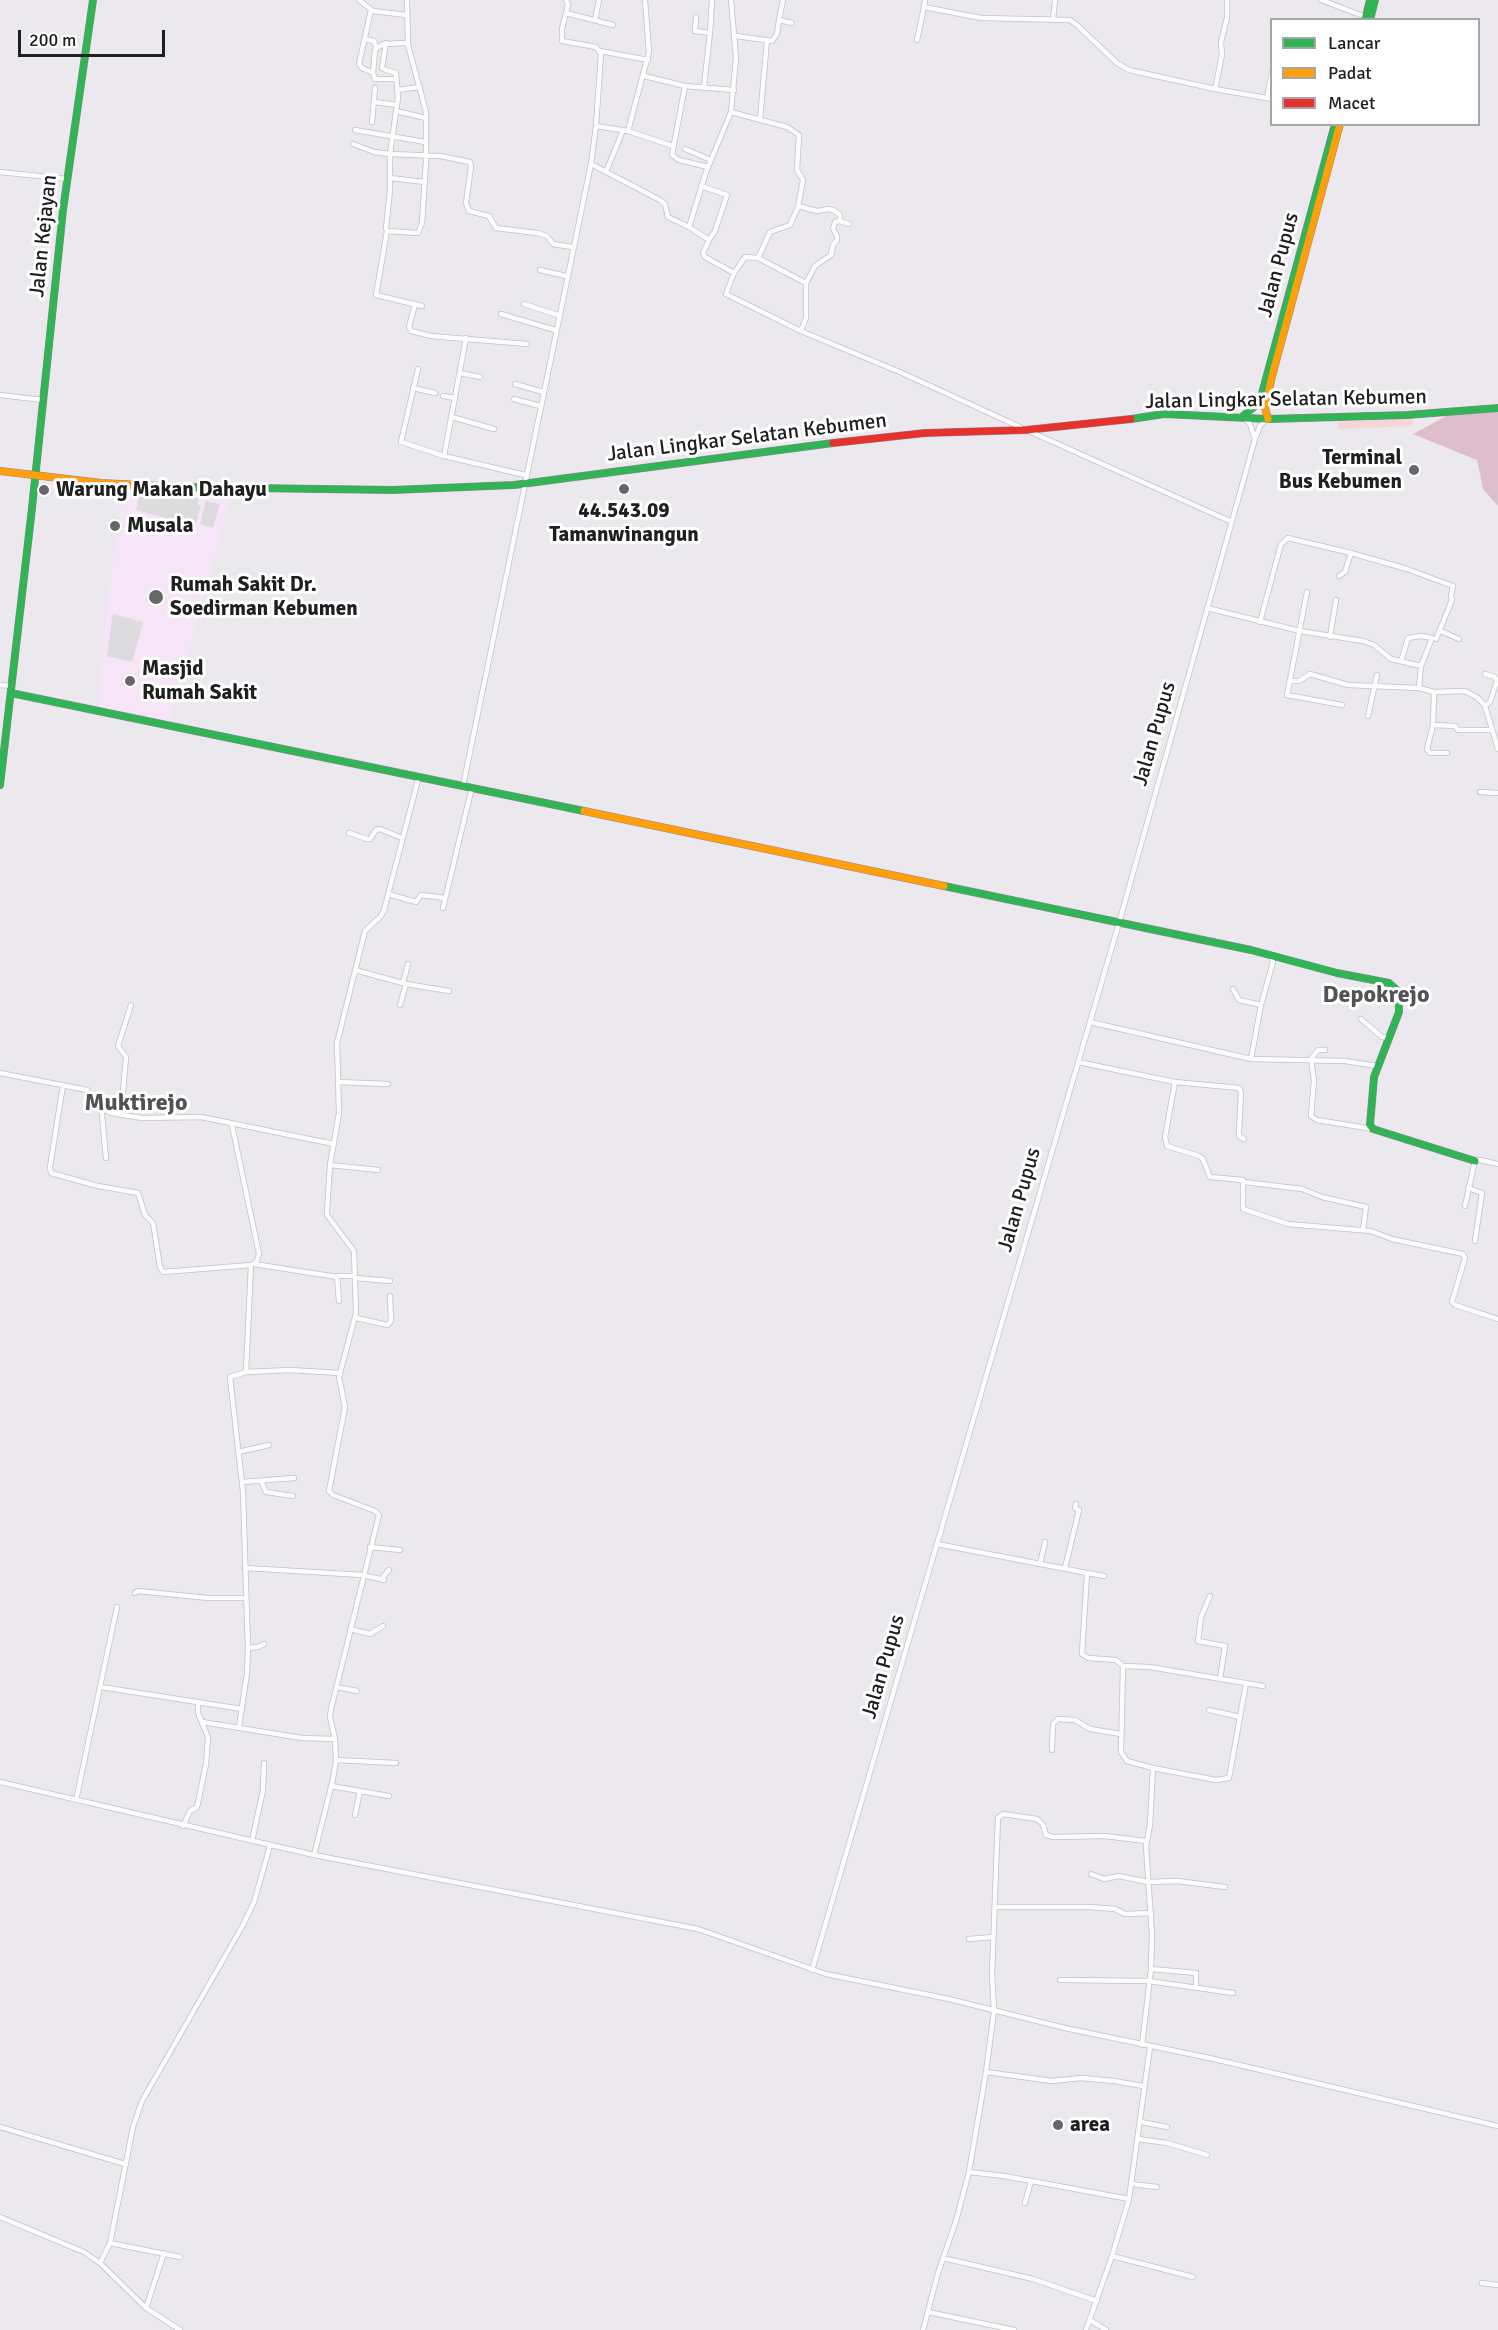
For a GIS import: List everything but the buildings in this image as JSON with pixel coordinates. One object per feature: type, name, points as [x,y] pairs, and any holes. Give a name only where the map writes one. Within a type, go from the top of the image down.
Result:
[{"type":"main road","name":"Jalan Kejayan","points":[[0,785],[3,726],[11,690],[67,179],[93,0]]},
{"type":"main road","points":[[1367,18],[1370,0]]},
{"type":"main road","points":[[1367,18],[1375,0]]},
{"type":"main road","name":"Jalan Pupus","points":[[1243,416],[1255,406],[1261,397],[1334,126]]},
{"type":"main road","name":"Jalan Pupus","points":[[1268,418],[1265,408],[1272,376],[1339,126]]},
{"type":"main road","name":"Jalan Lingkar Selatan Kebumen","points":[[0,471],[101,483],[206,489],[393,490],[524,484],[721,456],[913,435],[1026,430],[1108,423],[1164,414],[1268,418],[1407,415],[1498,408]]},
{"type":"main road","points":[[11,690],[1270,954],[1337,973],[1389,983],[1398,991],[1399,1012],[1377,1066],[1371,1100],[1370,1125],[1373,1129],[1475,1161]]},
{"type":"street","points":[[359,0],[371,10],[406,15]]},
{"type":"street","points":[[387,231],[420,232],[425,182],[426,118],[407,43],[407,0]]},
{"type":"street","points":[[463,786],[525,474],[591,164],[596,126],[602,58],[596,47],[563,41],[562,29],[566,14],[566,0]]},
{"type":"street","points":[[595,20],[599,0]]},
{"type":"street","points":[[606,172],[626,131],[648,60],[649,41],[645,0]]},
{"type":"street","points":[[704,86],[712,0]]},
{"type":"street","points":[[689,227],[701,186],[730,112],[734,90],[736,36],[732,0]]},
{"type":"street","points":[[736,36],[766,40],[776,38],[783,0]]},
{"type":"street","points":[[917,40],[925,0]]},
{"type":"street","points":[[1053,19],[1055,0]]},
{"type":"street","points":[[1215,89],[1222,55],[1221,42],[1227,18],[1227,0]]},
{"type":"street","points":[[1321,0],[1365,18]]},
{"type":"street","points":[[924,7],[992,20],[1070,20],[1117,63],[1130,70],[1215,89],[1269,98]]},
{"type":"street","points":[[371,10],[360,66],[373,73]]},
{"type":"street","points":[[566,14],[613,25]]},
{"type":"street","points":[[696,17],[695,31],[710,33]]},
{"type":"street","points":[[779,20],[792,23]]},
{"type":"street","points":[[365,39],[374,41],[376,47],[373,58],[375,79],[397,80]]},
{"type":"street","points":[[760,119],[766,40]]},
{"type":"street","points":[[376,47],[386,43],[407,43]]},
{"type":"street","points":[[386,43],[382,68],[395,72],[398,90],[390,154],[387,231],[376,295],[422,306]]},
{"type":"street","points":[[600,51],[648,60]]},
{"type":"street","points":[[373,58],[383,60]]},
{"type":"street","points":[[644,76],[685,86],[734,90]]},
{"type":"street","points":[[685,86],[671,154],[673,157],[690,163],[708,167]]},
{"type":"street","points":[[398,90],[420,87]]},
{"type":"street","points":[[372,122],[375,88]]},
{"type":"street","points":[[375,102],[426,118]]},
{"type":"street","points":[[730,112],[787,127],[799,135],[797,166],[802,184],[798,206],[790,225],[770,232],[758,258]]},
{"type":"street","points":[[596,126],[626,131],[673,146]]},
{"type":"street","points":[[355,130],[425,142]]},
{"type":"street","points":[[353,144],[374,152],[456,158],[470,162],[467,207],[471,212],[489,216],[496,228],[537,233],[547,236],[553,244],[572,248]]},
{"type":"street","points":[[686,149],[711,160]]},
{"type":"street","points":[[591,164],[660,200],[665,204],[668,217],[709,240]]},
{"type":"street","points":[[0,172],[67,179]]},
{"type":"street","points":[[390,178],[425,182]]},
{"type":"street","points":[[701,186],[727,195],[715,231],[703,253],[705,257],[734,273]]},
{"type":"street","points":[[798,206],[817,211],[829,209],[835,211],[840,215],[840,221]]},
{"type":"street","points":[[801,331],[806,318],[808,276],[815,266],[830,257],[837,238],[833,228],[835,222],[849,224]]},
{"type":"street","points":[[806,283],[758,258],[745,257],[734,273],[727,292],[728,295],[801,331],[902,373],[1232,522]]},
{"type":"street","points":[[540,270],[566,276]]},
{"type":"street","points":[[415,304],[409,330],[431,336],[527,344]]},
{"type":"street","points":[[524,304],[558,315]]},
{"type":"street","points":[[501,314],[555,330]]},
{"type":"street","points":[[444,456],[466,339]]},
{"type":"street","points":[[418,369],[401,441],[444,456],[525,474]]},
{"type":"street","points":[[460,373],[480,376]]},
{"type":"street","points":[[515,384],[543,392]]},
{"type":"street","points":[[413,388],[435,393]]},
{"type":"street","points":[[0,395],[43,400]]},
{"type":"street","points":[[443,396],[455,398]]},
{"type":"street","points":[[514,399],[540,406]]},
{"type":"street","points":[[1243,416],[1250,424],[1255,439]]},
{"type":"street","points":[[452,417],[494,429]]},
{"type":"street","name":"Jalan Pupus","points":[[812,1970],[1119,923],[1255,439],[1260,426],[1268,418]]},
{"type":"street","points":[[1260,622],[1281,544],[1285,539],[1351,553],[1407,569],[1453,586],[1452,600],[1441,631],[1421,666],[1419,688]]},
{"type":"street","points":[[1339,576],[1346,572],[1351,553]]},
{"type":"street","points":[[1307,592],[1287,693],[1289,696],[1342,705]]},
{"type":"street","points":[[1330,637],[1336,600]]},
{"type":"street","points":[[1207,608],[1300,631],[1370,643],[1388,657],[1421,666]]},
{"type":"street","points":[[1441,631],[1459,639]]},
{"type":"street","points":[[1401,661],[1408,638],[1421,636],[1436,639]]},
{"type":"street","points":[[1290,681],[1299,681],[1310,674],[1348,685],[1419,688],[1434,692],[1465,691],[1478,698],[1485,706],[1498,749]]},
{"type":"street","points":[[1485,674],[1497,681],[1490,702],[1485,706]]},
{"type":"street","points":[[1368,716],[1377,675]]},
{"type":"street","points":[[0,685],[11,690]]},
{"type":"street","points":[[1434,692],[1433,725],[1428,752],[1446,753]]},
{"type":"street","points":[[1490,702],[1497,704]]},
{"type":"street","points":[[1433,725],[1455,726],[1457,730],[1491,730]]},
{"type":"street","points":[[314,1855],[336,1760],[336,1739],[330,1717],[379,1515],[333,1495],[329,1491],[345,1407],[340,1373],[356,1317],[354,1251],[327,1215],[330,1165],[339,1113],[337,1043],[366,928],[381,916],[419,776]]},
{"type":"street","points":[[443,908],[472,787]]},
{"type":"street","points":[[1480,792],[1498,793]]},
{"type":"street","points":[[349,833],[367,839],[380,829],[402,838]]},
{"type":"street","points":[[388,894],[416,902],[422,895],[446,898]]},
{"type":"street","points":[[1251,1059],[1261,1005],[1273,962],[1270,954]]},
{"type":"street","points":[[400,1005],[408,964]]},
{"type":"street","points":[[355,970],[449,991]]},
{"type":"street","points":[[1233,989],[1239,1000],[1261,1005]]},
{"type":"street","points":[[121,1114],[126,1057],[118,1046],[131,1005]]},
{"type":"street","points":[[1361,1019],[1382,1036],[1390,1038]]},
{"type":"street","points":[[1090,1022],[1251,1059],[1352,1061],[1377,1066]]},
{"type":"street","points":[[1325,1050],[1317,1050],[1311,1059],[1314,1080],[1311,1116],[1317,1120],[1373,1129]]},
{"type":"street","points":[[1078,1062],[1175,1082],[1240,1089],[1239,1136],[1244,1139]]},
{"type":"street","points":[[0,1072],[90,1092],[107,1111],[142,1118],[201,1117],[334,1144]]},
{"type":"street","points":[[338,1082],[388,1084]]},
{"type":"street","points":[[1175,1082],[1166,1137],[1168,1148],[1199,1156],[1203,1159],[1210,1177],[1238,1178],[1244,1182],[1302,1189],[1322,1197],[1366,1207],[1363,1230]]},
{"type":"street","points":[[63,1085],[50,1167],[52,1174],[137,1193],[146,1215],[153,1223],[160,1267],[163,1272],[252,1265],[337,1277],[390,1281]]},
{"type":"street","points":[[101,1105],[106,1158]]},
{"type":"street","points":[[232,1125],[259,1254],[252,1265],[246,1372]]},
{"type":"street","points":[[1464,1206],[1475,1161],[1498,1164]]},
{"type":"street","points":[[330,1165],[378,1170]]},
{"type":"street","points":[[1244,1182],[1241,1199],[1245,1211],[1288,1224],[1363,1230],[1392,1239],[1463,1254],[1465,1258],[1452,1302],[1498,1319]]},
{"type":"street","points":[[1468,1188],[1482,1193],[1475,1241]]},
{"type":"street","points":[[337,1277],[339,1301]]},
{"type":"street","points":[[356,1317],[388,1325],[391,1321],[390,1296]]},
{"type":"street","points":[[239,1727],[248,1648],[242,1482],[230,1377],[246,1372],[290,1370],[340,1373]]},
{"type":"street","points":[[238,1452],[269,1445]]},
{"type":"street","points":[[242,1482],[294,1478]]},
{"type":"street","points":[[261,1481],[266,1492],[293,1496]]},
{"type":"street","points":[[1065,1568],[1079,1510],[1075,1508],[1076,1504]]},
{"type":"street","points":[[1040,1564],[1045,1542]]},
{"type":"street","points":[[937,1544],[1104,1575]]},
{"type":"street","points":[[370,1547],[400,1550]]},
{"type":"street","points":[[245,1568],[363,1575],[383,1579],[389,1570]]},
{"type":"street","points":[[1087,1573],[1082,1654],[1088,1658],[1116,1660],[1123,1666],[1150,1667],[1263,1686]]},
{"type":"street","points":[[135,1593],[138,1591],[208,1598],[245,1598]]},
{"type":"street","points":[[1210,1596],[1201,1617],[1198,1641],[1225,1646],[1220,1679]]},
{"type":"street","points":[[76,1800],[117,1608]]},
{"type":"street","points":[[350,1629],[370,1634],[383,1626]]},
{"type":"street","points":[[248,1648],[264,1644]]},
{"type":"street","points":[[1123,1666],[1121,1752],[1127,1761],[1216,1780],[1229,1778],[1246,1683]]},
{"type":"street","points":[[336,1687],[357,1691]]},
{"type":"street","points":[[101,1688],[242,1709]]},
{"type":"street","points":[[183,1826],[190,1811],[197,1807],[204,1776],[208,1737],[198,1713],[198,1703]]},
{"type":"street","points":[[1209,1710],[1240,1717]]},
{"type":"street","points":[[1052,1750],[1053,1724],[1058,1719],[1075,1720],[1090,1729],[1121,1734]]},
{"type":"street","points":[[202,1722],[302,1738],[336,1739]]},
{"type":"street","points":[[336,1760],[396,1763]]},
{"type":"street","points":[[252,1841],[263,1790],[264,1763]]},
{"type":"street","points":[[1142,2045],[1151,1969],[1151,1913],[1146,1841],[1150,1825],[1153,1768]]},
{"type":"street","points":[[0,1782],[270,1846],[698,1929],[812,1970],[1498,2126]]},
{"type":"street","points":[[331,1786],[389,1796]]},
{"type":"street","points":[[355,1815],[360,1791]]},
{"type":"street","points":[[923,2330],[969,2172],[986,2072],[994,2011],[993,1937],[998,1818],[1006,1814],[1037,1819],[1043,1825],[1046,1835],[1049,1836],[1105,1836],[1146,1841]]},
{"type":"street","points":[[100,2263],[110,2243],[133,2127],[142,2102],[255,1902],[270,1846]]},
{"type":"street","points":[[1091,1874],[1104,1880],[1119,1876],[1148,1882],[1177,1881],[1225,1887]]},
{"type":"street","points":[[996,1907],[1090,1906],[1125,1914],[1151,1913]]},
{"type":"street","points":[[969,1939],[993,1937]]},
{"type":"street","points":[[1151,1969],[1196,1973],[1196,1987]]},
{"type":"street","points":[[1060,1980],[1149,1981],[1233,1993]]},
{"type":"street","points":[[1086,2330],[1130,2199],[1141,2122],[1143,2086],[1150,2047]]},
{"type":"street","points":[[986,2072],[1052,2081],[1081,2079],[1143,2086]]},
{"type":"street","points":[[1141,2122],[1167,2127]]},
{"type":"street","points":[[0,2127],[125,2163]]},
{"type":"street","points":[[1138,2139],[1167,2143],[1207,2155]]},
{"type":"street","points":[[969,2172],[1130,2199]]},
{"type":"street","points":[[1025,2203],[1031,2181]]},
{"type":"street","points":[[1132,2184],[1157,2187]]},
{"type":"street","points":[[0,2217],[84,2252],[100,2263],[147,2308],[180,2330]]},
{"type":"street","points":[[110,2243],[180,2257]]},
{"type":"street","points":[[147,2308],[164,2253]]},
{"type":"street","points":[[1112,2256],[1193,2277]]},
{"type":"street","points":[[943,2258],[1033,2279],[1097,2301]]},
{"type":"street","points":[[1482,2283],[1498,2285]]},
{"type":"street","points":[[928,2312],[1014,2330]]},
{"type":"street","points":[[1090,2320],[1106,2330]]},
{"type":"shaded area","points":[[1498,406],[1498,506],[1483,489],[1477,460],[1413,434],[1459,409]]},
{"type":"shaded area","points":[[1412,418],[1413,426],[1338,429],[1338,422]]},
{"type":"shaded area","name":"Rumah Sakit Dr. Soedirman Kebumen","points":[[124,486],[232,492],[169,723],[98,707],[106,613]]},
{"type":"shaded area","points":[[140,493],[199,498],[198,505],[201,506],[195,526],[136,510]]},
{"type":"shaded area","points":[[206,501],[220,504],[213,528],[200,524]]},
{"type":"shaded area","points":[[113,614],[143,622],[132,662],[107,656]]},
{"type":"traffic: fast","points":[[0,785],[63,210],[93,0]]},
{"type":"traffic: fast","points":[[1366,18],[1370,0]]},
{"type":"traffic: fast","points":[[1370,18],[1375,0]]},
{"type":"traffic: fast","points":[[1243,416],[1255,406],[1261,397],[1334,126]]},
{"type":"traffic: fast","points":[[1131,419],[1164,414],[1268,419],[1407,415],[1498,408]]},
{"type":"traffic: fast","points":[[179,487],[393,490],[514,485],[833,443]]},
{"type":"traffic: fast","points":[[11,693],[584,811]]},
{"type":"traffic: fast","points":[[944,886],[1251,950],[1337,973],[1389,983],[1398,991],[1399,1012],[1374,1077],[1370,1125],[1373,1129],[1475,1161]]},
{"type":"traffic: slow","points":[[1268,419],[1265,408],[1272,376],[1339,126]]},
{"type":"traffic: slow","points":[[0,471],[101,483],[179,487]]},
{"type":"traffic: slow","points":[[584,811],[944,886]]},
{"type":"traffic: jam","points":[[833,443],[925,433],[1026,430],[1131,419]]},
{"type":"place","name":"Terminal Bus Kebumen","points":[[1414,470]]},
{"type":"place","name":"44.543.09 Tamanwinangun","points":[[624,489]]},
{"type":"place","name":"Warung Makan Dahayu","points":[[44,490]]},
{"type":"place","name":"Musala","points":[[115,526]]},
{"type":"place","name":"Rumah Sakit Dr. Soedirman Kebumen","points":[[156,597]]},
{"type":"place","name":"Masjid Rumah Sakit","points":[[130,681]]},
{"type":"place","name":"area","points":[[1058,2125]]},
{"type":"district","name":"Depokrejo","points":[[1376,996]]},
{"type":"district","name":"Muktirejo","points":[[136,1104]]}]
